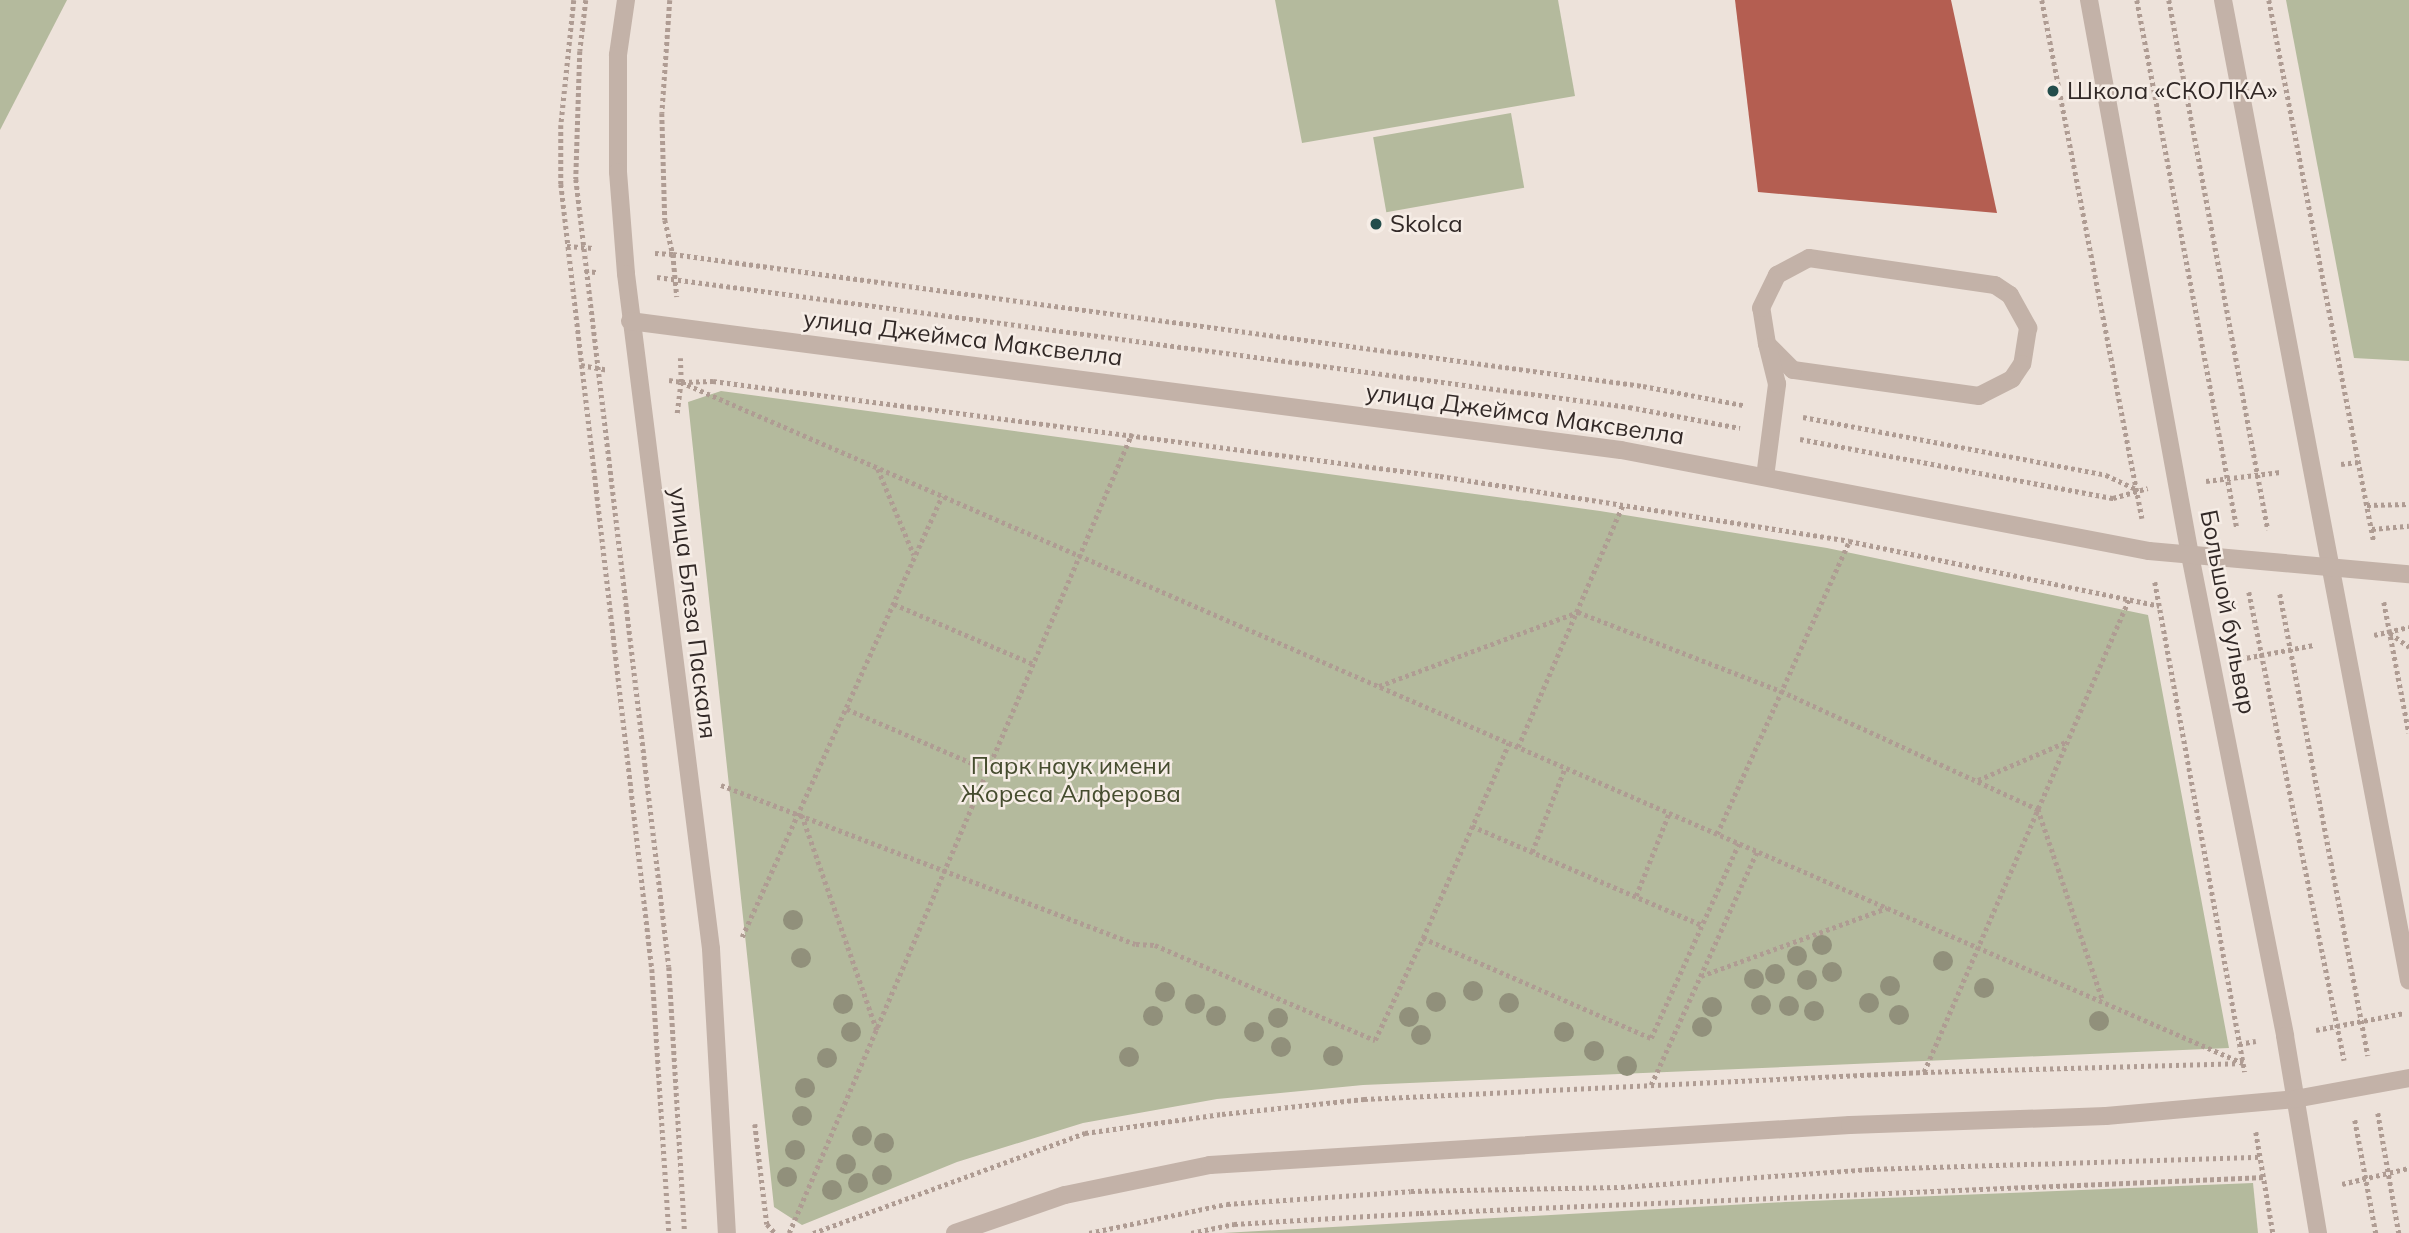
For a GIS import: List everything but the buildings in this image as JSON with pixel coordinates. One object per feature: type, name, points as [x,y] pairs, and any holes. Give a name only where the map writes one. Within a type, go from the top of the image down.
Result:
[{"type":"street","name":"улица Блеза Паскаля","points":[[626,0],[618,55],[618,172],[626,274],[711,949],[727,1233]]},
{"type":"street","name":"Большой бульвар","points":[[2089,0],[2190,555],[2285,1036],[2318,1233]]},
{"type":"street","points":[[2223,0],[2409,981]]},
{"type":"street","points":[[1765,477],[1776,411],[1777,384],[1761,327],[1766,290],[1792,264],[1828,258],[1995,285],[2021,310],[2028,346],[2022,364],[2004,385],[1979,397],[1961,397],[1811,375],[1793,370],[1767,344]]},
{"type":"street","name":"улица Джеймса Максвелла","points":[[630,321],[1490,431],[1765,477],[2149,551],[2379,574],[2409,574]]},
{"type":"street","points":[[955,1233],[1065,1195],[1210,1165],[1395,1151],[2251,1105],[2295,1100],[2372,1083],[2409,1078]]},
{"type":"path","points":[[574,0],[562,112],[561,184],[648,929],[669,1233]]},
{"type":"path","points":[[586,0],[579,51],[576,179],[667,941],[685,1233]]},
{"type":"path","points":[[670,0],[662,113],[665,220],[673,254],[1643,386],[2106,475],[2137,489]]},
{"type":"path","points":[[2042,0],[2149,551],[2265,1177],[2273,1233]]},
{"type":"path","points":[[2137,0],[2261,655],[2338,1026],[2376,1233]]},
{"type":"path","points":[[2169,0],[2267,524]]},
{"type":"path","points":[[2269,0],[2372,528],[2409,733]]},
{"type":"path","points":[[585,271],[626,274],[1629,408],[2113,498],[2137,489]]},
{"type":"path","points":[[2159,606],[1849,541],[1623,504],[1132,433],[713,381],[681,382],[2243,1063]]},
{"type":"path","points":[[789,1233],[1132,433]]},
{"type":"path","points":[[877,468],[915,555]]},
{"type":"path","points":[[736,950],[801,814],[942,496]]},
{"type":"path","points":[[1518,747],[1623,504]]},
{"type":"path","points":[[2367,505],[2409,504]]},
{"type":"path","points":[[2372,528],[2409,526]]},
{"type":"path","points":[[1717,834],[1849,541]]},
{"type":"path","points":[[2280,592],[2362,1021],[2399,1233]]},
{"type":"path","points":[[1924,1072],[2129,599]]},
{"type":"path","points":[[894,604],[1033,664]]},
{"type":"path","points":[[1378,686],[1578,612],[1781,691],[2038,809],[2103,1002]]},
{"type":"path","points":[[2170,671],[2409,627]]},
{"type":"path","points":[[2390,632],[2409,647]]},
{"type":"path","points":[[848,709],[988,770]]},
{"type":"path","points":[[1977,780],[2067,742]]},
{"type":"path","points":[[718,784],[1136,944],[1155,945],[1376,1040],[1509,743]]},
{"type":"path","points":[[1532,852],[1565,768]]},
{"type":"path","points":[[1636,896],[1669,813]]},
{"type":"path","points":[[801,814],[877,1030]]},
{"type":"path","points":[[1472,826],[1702,925]]},
{"type":"path","points":[[1423,938],[1651,1038],[1739,843]]},
{"type":"path","points":[[1651,1085],[1757,851]]},
{"type":"path","points":[[1700,977],[1887,908]]},
{"type":"path","points":[[2239,1044],[2409,1012]]},
{"type":"path","points":[[813,1233],[1085,1133],[1364,1099],[1924,1072],[2243,1063]]},
{"type":"path","points":[[1089,1233],[1227,1204],[1411,1191],[1621,1187],[1870,1169],[2261,1157]]},
{"type":"path","points":[[1191,1233],[1234,1224],[1420,1213],[2265,1177]]},
{"type":"green space","points":[[0,0],[67,0],[0,130]]},
{"type":"green space","points":[[1275,0],[1558,0],[1575,96],[1302,143]]},
{"type":"green space","points":[[2286,0],[2409,0],[2409,361],[2354,358]]},
{"type":"green space","points":[[1511,113],[1524,188],[1386,212],[1373,137]]},
{"type":"green space","name":"Парк наук имени Жореса Алферова","points":[[721,391],[1600,511],[1827,548],[2148,615],[2229,1048],[1363,1085],[1217,1099],[1083,1123],[957,1162],[802,1225],[774,1207],[688,402]]},
{"type":"green space","points":[[2253,1183],[2258,1233],[1223,1233],[1785,1202]]},
{"type":"place","name":"Школа «СКОЛКА»","points":[[2053,91]]},
{"type":"place","name":"Skolca","points":[[1376,224]]}]
